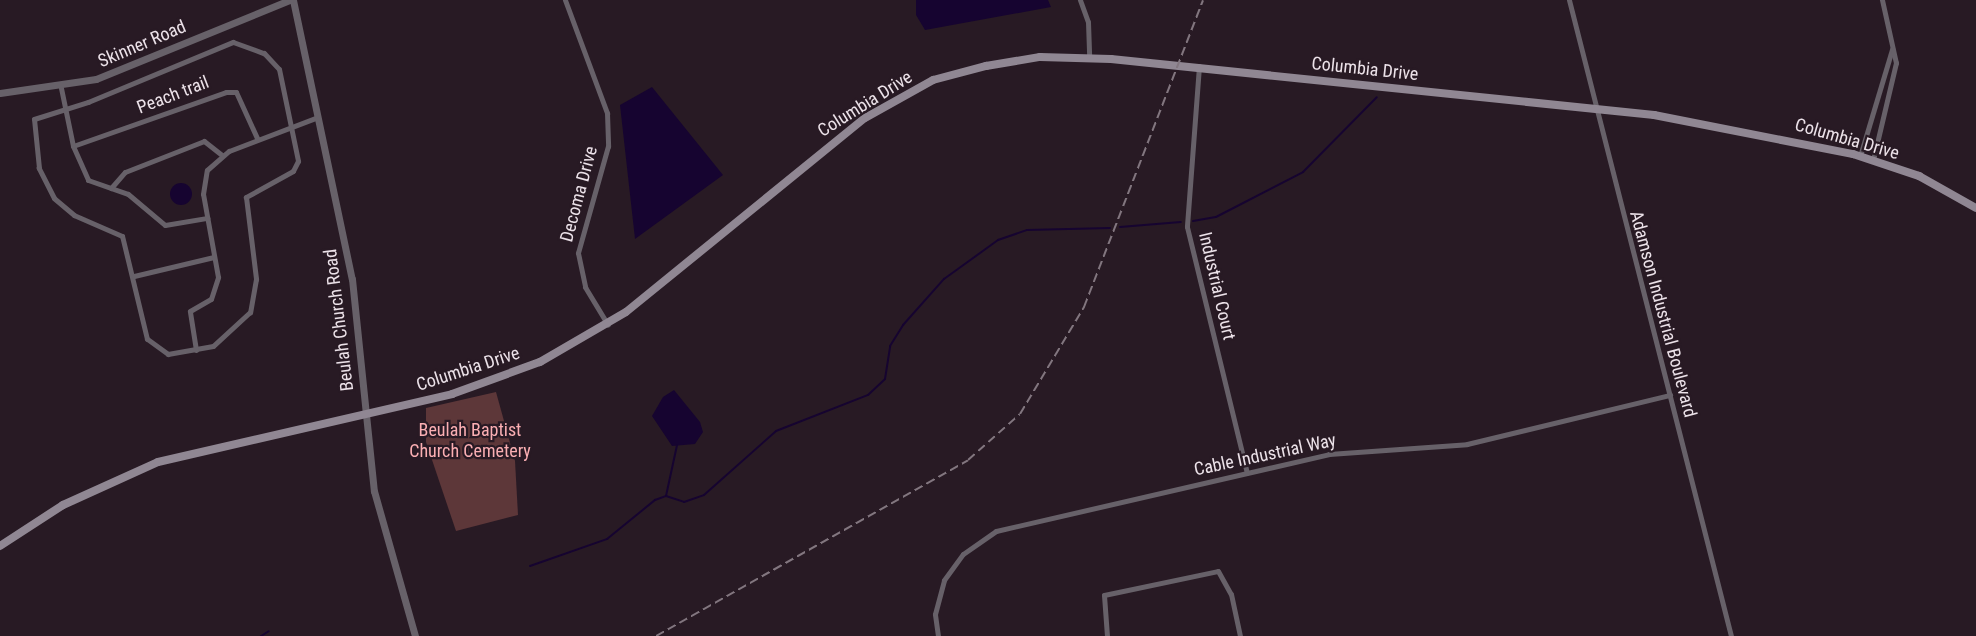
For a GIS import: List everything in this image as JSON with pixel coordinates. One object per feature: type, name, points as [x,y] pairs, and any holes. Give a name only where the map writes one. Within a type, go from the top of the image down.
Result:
[{"type":"main road","name":"Columbia Drive","points":[[0,546],[63,505],[158,462],[501,378],[608,325],[814,155],[923,85],[1040,57],[1200,66],[1596,110],[1778,135],[1860,156],[1919,176],[1976,208]]},
{"type":"street","name":"Skinner Road","points":[[0,93],[61,88],[96,80],[291,0]]},
{"type":"street","name":"Beulah Church Road","points":[[291,0],[352,279],[364,412],[381,528],[415,636]]},
{"type":"street","name":"Decoma Drive","points":[[565,0],[607,113],[608,146],[578,253],[585,287],[608,325]]},
{"type":"street","points":[[1080,0],[1088,22],[1089,58]]},
{"type":"street","name":"Adamson Industrial Boulevard","points":[[1569,0],[1731,636]]},
{"type":"street","points":[[1873,160],[1895,79],[1892,49],[1882,0]]},
{"type":"street","points":[[233,42],[264,52],[279,69],[293,125],[298,161],[292,171],[246,197],[256,279],[250,312],[229,335],[196,350],[168,354],[147,339],[134,276],[122,236],[63,207],[39,168],[34,118],[233,42]]},
{"type":"street","points":[[1860,156],[1892,49]]},
{"type":"street","name":"Industrial Court","points":[[1200,66],[1187,227],[1247,473]]},
{"type":"street","points":[[61,88],[81,173],[128,194],[165,225],[207,218]]},
{"type":"street","name":"Peach trail","points":[[73,146],[226,92],[236,92],[257,138]]},
{"type":"street","points":[[196,350],[190,311],[217,289],[202,182],[222,155],[257,138],[318,117]]},
{"type":"street","points":[[111,188],[125,172],[204,141],[222,155]]},
{"type":"street","points":[[134,276],[214,257]]},
{"type":"street","name":"Cable Industrial Way","points":[[938,636],[935,614],[944,580],[963,554],[996,531],[1329,454],[1467,444],[1670,394]]},
{"type":"street","points":[[1107,636],[1104,595],[1218,571],[1227,582],[1240,636]]},
{"type":"green space","name":"Beulah Baptist Church Cemetery","points":[[496,392],[515,461],[518,515],[456,531],[426,442],[426,408]]},
{"type":"shaded area","points":[[916,0],[1048,0],[1051,7],[925,30],[916,15]]},
{"type":"shaded area","points":[[652,87],[723,175],[635,239],[620,105]]},
{"type":"shaded area","points":[[177,183],[185,183],[192,190],[192,198],[185,205],[177,205],[170,198],[170,190]]},
{"type":"shaded area","points":[[674,390],[700,422],[703,432],[695,444],[672,446],[652,416],[663,397]]},
{"type":"waterway","points":[[1193,221],[1216,217],[1303,172],[1377,97]]},
{"type":"waterway","points":[[1120,227],[1181,222]]},
{"type":"waterway","points":[[530,566],[607,539],[655,500],[666,496],[684,502],[704,495],[776,431],[868,395],[885,379],[890,346],[903,325],[944,279],[998,240],[1027,230],[1110,228]]},
{"type":"waterway","points":[[666,496],[677,445]]},
{"type":"waterway","points":[[261,636],[269,631]]},
{"type":"railway","points":[[656,636],[968,460],[1020,414],[1084,307],[1203,0]]}]
